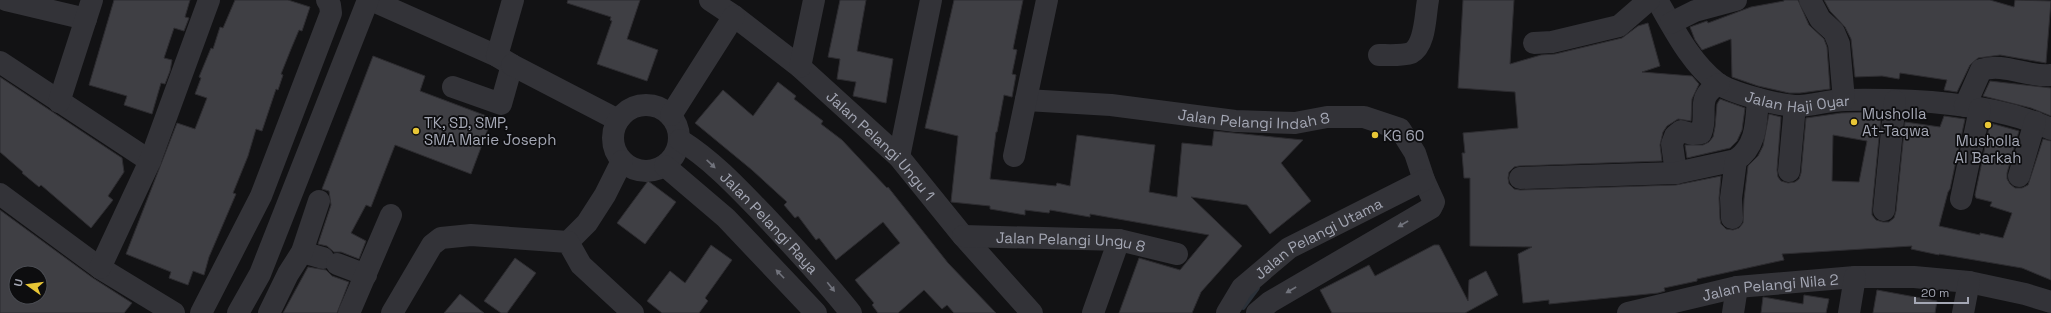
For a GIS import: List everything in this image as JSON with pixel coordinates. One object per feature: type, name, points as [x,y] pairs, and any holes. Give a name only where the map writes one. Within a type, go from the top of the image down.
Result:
[{"type":"street","points":[[6,0],[89,9],[59,102]]},
{"type":"street","points":[[100,268],[150,161],[209,0]]},
{"type":"street","points":[[201,313],[261,196],[331,14],[330,5],[327,0]]},
{"type":"street","points":[[238,313],[260,274],[369,0],[505,61],[618,120]]},
{"type":"street","name":"Jalan Pelangi Ungu 1","points":[[710,0],[734,16],[800,67],[899,157],[962,236],[1032,313]]},
{"type":"street","points":[[800,67],[811,0]]},
{"type":"street","points":[[899,157],[931,0]]},
{"type":"street","points":[[1014,156],[1047,0]]},
{"type":"street","points":[[1379,55],[1410,53],[1419,46],[1428,0]]},
{"type":"street","points":[[1534,43],[1552,42],[1620,26],[1649,0]]},
{"type":"street","name":"Jalan Haji Oyar","points":[[1657,0],[1694,58],[1706,72],[1719,84],[1758,99],[1795,106],[1844,100],[1895,100],[2007,113],[2043,125]]},
{"type":"street","points":[[1671,22],[1695,11],[1736,0]]},
{"type":"street","points":[[1810,0],[1820,19],[1834,32],[1839,44],[1844,100]]},
{"type":"street","points":[[453,87],[501,104],[508,1]]},
{"type":"street","points":[[671,115],[734,16]]},
{"type":"street","points":[[0,62],[150,161]]},
{"type":"street","points":[[1961,199],[1972,108],[1981,70],[1991,67],[2038,75],[2051,75]]},
{"type":"street","points":[[1676,173],[1672,144],[1675,136],[1681,131],[1692,134],[1701,133],[1705,123],[1702,106],[1705,97],[1709,90],[1719,84]]},
{"type":"street","points":[[1520,178],[1676,173],[1736,160],[1749,149],[1753,136],[1758,99]]},
{"type":"street","name":"Jalan Pelangi Indah 8","points":[[1026,100],[1111,105],[1235,121],[1296,124],[1327,117],[1364,117],[1400,129],[1415,153],[1424,180],[1434,202]]},
{"type":"street","points":[[1884,210],[1895,100]]},
{"type":"street","points":[[643,104],[663,108],[671,115],[677,124],[680,140],[675,154],[665,166],[651,171],[641,171],[631,168],[622,161],[616,152],[613,142],[613,130],[618,120],[624,112],[633,106],[643,104]]},
{"type":"street","points":[[1789,171],[1795,106]]},
{"type":"street","points":[[2019,176],[2043,125]]},
{"type":"street","name":"Jalan Pelangi Raya","points":[[680,140],[699,152],[749,200],[818,272],[851,313]]},
{"type":"street","points":[[1732,218],[1731,198],[1736,160]]},
{"type":"street","points":[[392,313],[432,246],[441,238],[471,235],[568,242],[587,223],[605,195],[622,161]]},
{"type":"street","name":"Jalan Pelangi Raya","points":[[665,166],[726,218],[816,313]]},
{"type":"street","name":"Jalan Pelangi Utama","points":[[1227,313],[1242,288],[1289,248],[1424,180]]},
{"type":"street","points":[[0,194],[100,268],[174,313]]},
{"type":"street","points":[[269,313],[288,274],[302,252],[319,200]]},
{"type":"street","name":"Jalan Pelangi Utama","points":[[1257,313],[1270,302],[1431,208],[1434,202]]},
{"type":"street","points":[[348,313],[366,275],[391,215]]},
{"type":"street","name":"Jalan Pelangi Ungu 8","points":[[962,236],[1119,240],[1177,254]]},
{"type":"street","points":[[1093,313],[1119,240]]},
{"type":"street","points":[[568,242],[581,265],[632,313]]},
{"type":"street","points":[[302,252],[366,275]]},
{"type":"street","points":[[1849,313],[1855,277]]},
{"type":"street","name":"Jalan Pelangi Nila 2","points":[[1628,313],[1736,287],[1855,277],[1914,277],[1969,282],[2025,294],[2051,302]]},
{"type":"street","points":[[1963,313],[1969,282]]},
{"type":"street","points":[[1733,313],[1736,287]]},
{"type":"building","points":[[114,0],[190,0],[185,17],[189,18],[184,31],[174,28],[164,58],[172,60],[170,71],[165,84],[161,83],[152,114],[124,105],[127,96],[89,85]]},
{"type":"building","points":[[235,0],[288,0],[310,7],[302,31],[299,30],[281,74],[283,75],[278,90],[276,89],[262,131],[256,129],[248,156],[233,193],[236,194],[209,257],[204,275],[193,271],[188,285],[169,278],[171,272],[126,254],[177,123],[195,129],[207,98],[195,94],[201,78],[199,77],[211,48],[213,49],[220,27],[223,28]]},
{"type":"building","points":[[568,0],[640,0],[627,39],[658,50],[647,81],[597,64],[612,21],[610,20],[611,17],[567,3]]},
{"type":"building","points":[[840,0],[866,0],[857,51],[893,59],[886,103],[853,96],[856,82],[837,79],[840,59],[828,57]]},
{"type":"building","points":[[954,0],[1023,0],[1013,49],[1017,50],[1012,74],[1016,75],[1012,97],[1004,95],[996,132],[990,179],[1056,186],[1057,183],[1070,186],[1077,135],[1155,145],[1149,192],[1177,197],[1182,143],[1212,146],[1214,131],[1303,140],[1281,163],[1311,201],[1270,234],[1247,205],[1191,197],[1242,246],[1201,292],[1192,313],[1119,313],[1139,258],[1180,270],[1209,235],[1090,214],[1090,217],[1050,210],[1049,213],[1025,210],[1025,215],[990,209],[990,206],[951,202],[958,136],[925,128]]},
{"type":"building","points":[[1463,0],[1514,0],[1510,64],[1541,55],[1555,54],[1622,38],[1638,26],[1648,23],[1660,66],[1642,72],[1692,76],[1699,84],[1692,99],[1691,121],[1678,119],[1667,126],[1663,132],[1660,145],[1662,161],[1519,166],[1514,167],[1509,172],[1509,184],[1514,189],[1520,190],[1676,185],[1721,176],[1719,198],[1721,224],[1726,229],[1733,230],[1739,228],[1743,223],[1748,166],[1758,156],[1763,146],[1769,114],[1781,117],[1777,170],[1778,177],[1781,181],[1788,183],[1795,182],[1799,179],[1801,173],[1806,118],[1841,113],[1870,112],[1869,115],[1881,117],[1872,215],[1876,220],[1883,222],[1889,222],[1894,218],[1896,211],[1905,122],[1940,127],[1944,116],[1965,119],[1950,189],[1939,226],[1980,235],[1980,233],[2003,238],[2012,213],[1990,206],[1992,202],[1976,198],[1975,195],[1990,123],[2019,131],[2007,173],[2007,179],[2015,188],[2022,188],[2028,185],[2043,139],[2051,141],[2051,280],[2022,268],[1939,255],[1911,249],[1912,246],[1782,254],[1784,260],[1697,279],[1697,281],[1664,288],[1665,291],[1658,293],[1549,304],[1549,300],[1523,303],[1518,254],[1532,247],[1470,246],[1470,178],[1464,178],[1462,153],[1465,153],[1463,133],[1518,128],[1515,92],[1458,88]],"holes":[[[1833,135],[1867,141],[1859,182],[1832,181]]]},
{"type":"building","points":[[1784,0],[1798,0],[1809,25],[1824,39],[1827,47],[1830,89],[1789,93],[1758,86],[1732,77],[1731,39],[1702,50],[1695,40],[1690,27],[1707,21],[1708,23],[1751,7]]},
{"type":"building","points":[[1824,0],[1990,0],[2014,7],[2015,0],[2051,1],[2046,63],[2000,55],[1978,58],[1970,65],[1957,92],[1944,90],[1947,80],[1900,73],[1899,79],[1882,76],[1855,77],[1851,39],[1845,27],[1830,11]]},
{"type":"building","name":"TK, SD, SMP, SMA Marie Joseph","points":[[373,56],[425,76],[420,91],[492,118],[471,174],[395,145],[371,207],[366,205],[351,233],[366,241],[359,259],[341,252],[334,252],[327,246],[318,244],[331,205],[329,191],[322,189]]},
{"type":"building","points":[[0,77],[122,158],[124,172],[108,196],[113,200],[91,228],[41,185],[39,187],[22,173],[23,172],[0,152]]},
{"type":"building","points":[[1990,81],[2051,88],[2051,116],[2031,108],[1983,96]]},
{"type":"building","points":[[778,82],[796,96],[794,99],[823,121],[821,124],[842,140],[887,188],[888,187],[948,263],[996,313],[954,313],[947,305],[942,309],[924,290],[898,313],[878,313],[872,305],[874,303],[855,280],[900,243],[883,222],[836,260],[819,238],[816,240],[798,216],[795,218],[784,205],[787,202],[752,170],[695,123],[723,90],[753,116]]},
{"type":"building","points":[[1720,99],[1745,108],[1742,130],[1737,141],[1730,148],[1687,158],[1685,145],[1703,145],[1709,142],[1713,137],[1717,104]]},
{"type":"building","points":[[648,181],[676,202],[645,244],[617,223]]},
{"type":"building","points":[[0,210],[93,278],[132,303],[124,313],[0,313]]},
{"type":"building","points":[[711,245],[732,260],[705,298],[708,301],[699,313],[662,313],[647,301],[670,271],[685,283]]},
{"type":"building","points":[[1434,245],[1439,245],[1468,301],[1469,280],[1486,271],[1498,295],[1465,313],[1332,313],[1320,290],[1369,265],[1375,276]]},
{"type":"building","points":[[515,258],[536,273],[507,313],[501,313],[484,301]]},
{"type":"building","points":[[308,267],[326,270],[332,276],[349,282],[337,313],[283,313]]},
{"type":"building","points":[[1877,290],[1937,301],[1935,313],[1873,313]]},
{"type":"building","points":[[460,294],[484,313],[444,313]]},
{"type":"building","points":[[1804,295],[1829,299],[1826,313],[1761,313],[1763,297],[1803,304]]},
{"type":"waterway","points":[[1243,307],[1257,288]]},
{"type":"place","name":"Musholla At-Taqwa","points":[[1854,122]]},
{"type":"place","name":"Musholla Al Barkah","points":[[1988,125]]},
{"type":"place","name":"TK, SD, SMP, SMA Marie Joseph","points":[[416,131]]},
{"type":"place","name":"KG 60","points":[[1375,135]]}]
